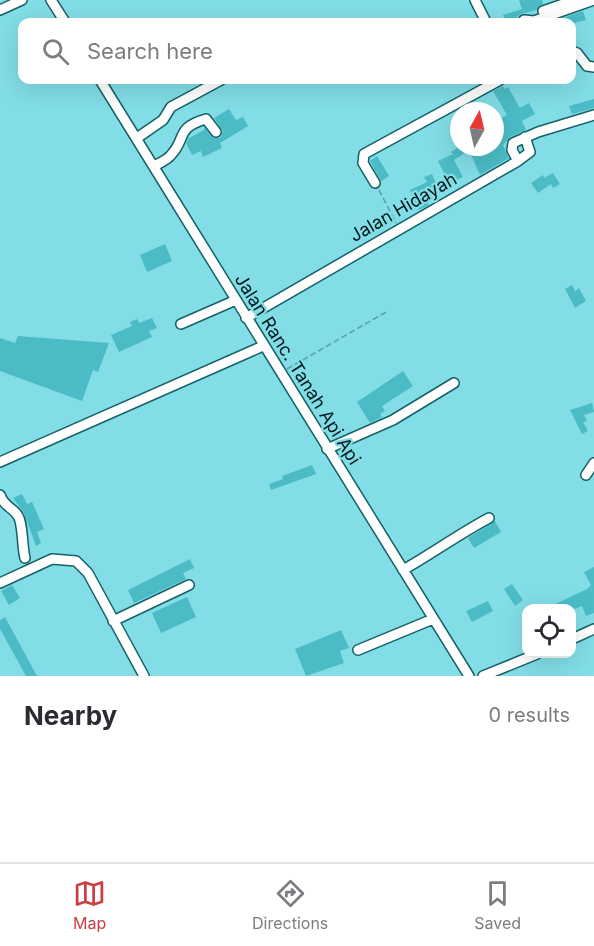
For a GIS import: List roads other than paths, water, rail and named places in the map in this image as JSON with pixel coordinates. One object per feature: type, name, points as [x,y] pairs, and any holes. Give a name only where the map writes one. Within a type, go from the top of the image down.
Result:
[{"type":"street","points":[[0,10],[22,0]]},
{"type":"street","points":[[51,0],[62,18]]},
{"type":"street","points":[[475,0],[484,18]]},
{"type":"street","points":[[530,18],[575,0]]},
{"type":"street","points":[[543,18],[594,0]]},
{"type":"street","points":[[576,53],[587,66],[594,67]]},
{"type":"street","name":"Jalan Ranc. Tanah Api Api","points":[[102,84],[468,676]]},
{"type":"street","points":[[136,138],[163,120],[171,107],[214,84]]},
{"type":"street","points":[[375,183],[363,163],[364,154],[493,84]]},
{"type":"street","points":[[525,137],[530,152],[518,161],[511,147],[525,137],[594,115]]},
{"type":"street","points":[[154,166],[170,157],[183,130],[191,125],[206,118],[216,132]]},
{"type":"street","name":"Jalan Hidayah","points":[[246,318],[518,161]]},
{"type":"street","points":[[180,324],[236,300]]},
{"type":"street","points":[[0,462],[263,346]]},
{"type":"street","points":[[327,449],[393,420],[454,382]]},
{"type":"street","points":[[586,475],[594,463]]},
{"type":"street","points":[[0,495],[4,504],[17,514],[20,520],[22,527],[20,535],[25,558]]},
{"type":"street","points":[[403,570],[489,518]]},
{"type":"street","points":[[0,583],[52,560],[76,561],[88,573],[144,676]]},
{"type":"street","points":[[113,621],[189,585]]},
{"type":"street","points":[[358,650],[433,619]]},
{"type":"street","points":[[576,637],[594,629]]},
{"type":"street","points":[[483,676],[527,658]]}]
